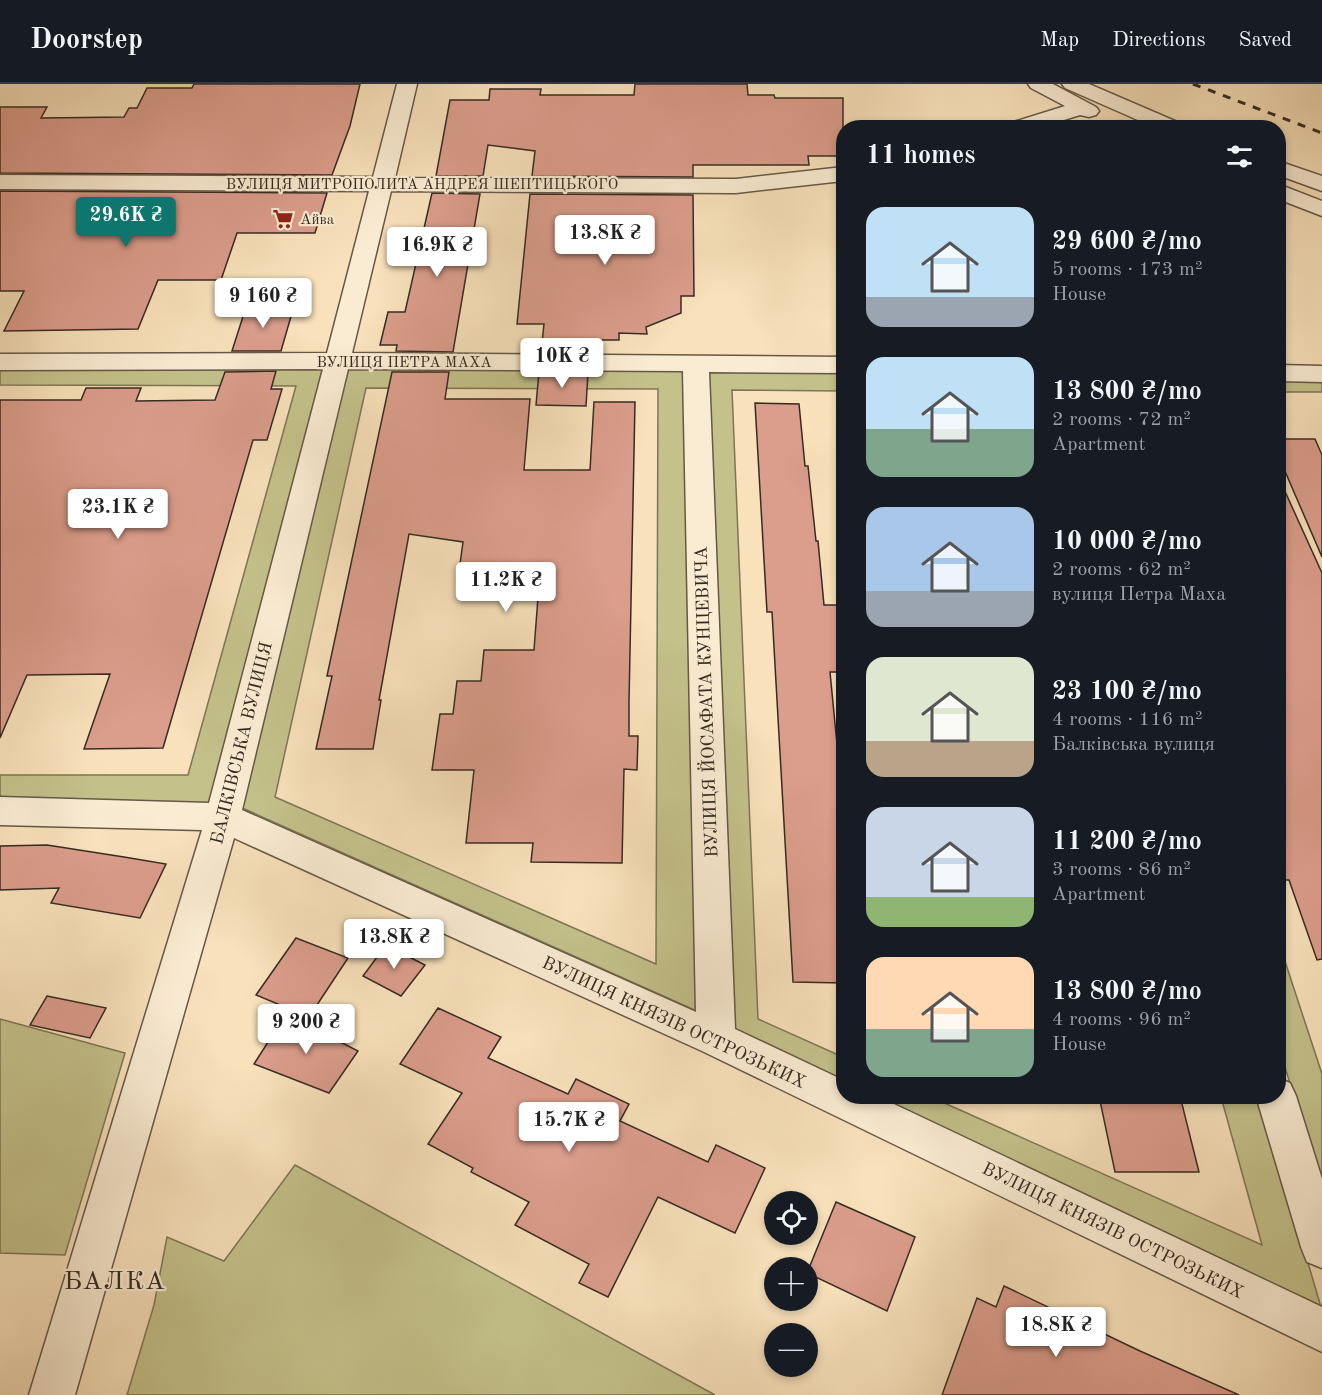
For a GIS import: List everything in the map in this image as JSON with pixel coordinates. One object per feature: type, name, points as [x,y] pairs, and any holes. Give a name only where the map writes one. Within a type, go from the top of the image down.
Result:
[{"type":"street","name":"БАЛКІВСЬКА ВУЛИЦЯ","points":[[52,1395],[223,817],[407,84]]},
{"type":"street","points":[[1038,84],[1108,120]]},
{"type":"street","points":[[1072,84],[1156,120]]},
{"type":"street","points":[[1041,120],[1081,108]]},
{"type":"street","points":[[1286,171],[1322,184]]},
{"type":"street","name":"ВУЛИЦЯ МИТРОПОЛИТА АНДРЕЯ ШЕПТИЦЬКОГО","points":[[0,182],[736,186],[836,175]]},
{"type":"street","points":[[1286,194],[1322,209]]},
{"type":"street","name":"ВУЛИЦЯ ПЕТРА МАХА","points":[[0,362],[337,361],[836,365]]},
{"type":"street","name":"ВУЛИЦЯ ЙОСАФАТА КУНЦЕВИЧА","points":[[696,364],[716,1039]]},
{"type":"street","points":[[1286,373],[1322,374]]},
{"type":"street","name":"ВУЛИЦЯ КНЯЗІВ ОСТРОЗЬКИХ","points":[[0,811],[223,817],[716,1039],[836,1097]]},
{"type":"street","name":"ВУЛИЦЯ КНЯЗІВ ОСТРОЗЬКИХ","points":[[851,1104],[1322,1330]]},
{"type":"street","points":[[1278,1104],[1322,1247]]},
{"type":"shaded area","points":[[325,367],[212,803],[0,797],[0,775],[188,775],[296,386],[0,385],[0,369]]},
{"type":"shaded area","points":[[347,368],[685,371],[699,1012],[240,807]],"holes":[[[366,388],[658,389],[656,964],[275,797]]]},
{"type":"shaded area","points":[[707,371],[836,372],[836,391],[732,390],[758,1019],[836,1054],[836,1077],[733,1028]]},
{"type":"shaded area","points":[[1286,379],[1322,380],[1322,392],[1286,392]]},
{"type":"shaded area","points":[[1286,964],[1322,1074],[1322,1186],[1286,1071]]},
{"type":"shaded area","points":[[0,1019],[125,1053],[65,1255],[0,1253]]},
{"type":"shaded area","points":[[892,1104],[947,1104],[1262,1245],[1223,1104],[1261,1104],[1321,1307]]},
{"type":"shaded area","points":[[295,1165],[715,1395],[127,1395],[154,1305],[167,1237],[224,1261]]},
{"type":"building","points":[[194,84],[360,84],[350,126],[332,175],[0,173],[0,107],[47,107],[41,118],[124,117],[129,108],[137,108],[147,88],[192,88]]},
{"type":"building","points":[[635,84],[747,84],[748,95],[774,95],[775,98],[843,98],[843,120],[836,120],[836,156],[808,156],[809,165],[693,165],[693,177],[532,176],[535,151],[488,145],[483,176],[436,176],[450,100],[489,100],[490,89],[541,89],[540,95],[634,95]]},
{"type":"building","points":[[0,191],[327,193],[315,233],[237,233],[221,280],[158,280],[138,329],[4,331],[24,291],[0,291]]},
{"type":"building","points":[[432,193],[480,194],[453,352],[396,351],[397,345],[380,345],[388,312],[405,312]]},
{"type":"building","points":[[530,194],[693,195],[694,296],[681,296],[681,313],[646,327],[647,334],[619,333],[619,340],[590,340],[589,353],[541,352],[544,324],[517,324]]},
{"type":"building","points":[[294,306],[281,351],[232,351],[246,307]]},
{"type":"building","points":[[276,371],[271,389],[282,389],[267,440],[253,440],[163,748],[84,749],[110,674],[27,675],[0,738],[0,400],[81,400],[86,388],[141,388],[136,401],[215,400],[225,372]]},
{"type":"building","points":[[392,372],[449,372],[445,399],[530,399],[524,470],[590,470],[594,402],[635,402],[629,736],[638,736],[637,770],[624,769],[622,863],[531,862],[533,843],[466,843],[474,770],[432,770],[440,714],[453,714],[457,681],[481,681],[484,650],[534,650],[540,571],[459,571],[463,542],[409,534],[379,700],[381,700],[373,749],[316,749],[332,676],[327,676]]},
{"type":"building","points":[[539,372],[588,373],[586,406],[536,405]]},
{"type":"building","points":[[755,403],[799,404],[805,466],[808,466],[816,541],[818,541],[824,605],[836,605],[836,672],[830,672],[836,734],[836,983],[793,982],[772,612],[767,612]]},
{"type":"building","points":[[1286,439],[1315,439],[1322,455],[1322,557],[1286,474]]},
{"type":"building","points":[[1286,494],[1322,573],[1322,959],[1317,960],[1289,880],[1286,880]]},
{"type":"building","points":[[47,845],[166,864],[140,918],[51,903],[59,888],[0,890],[0,846]]},
{"type":"building","points":[[296,938],[348,958],[309,1017],[256,995]]},
{"type":"building","points":[[386,945],[425,965],[401,996],[363,976]]},
{"type":"building","points":[[47,996],[106,1008],[90,1038],[30,1025]]},
{"type":"building","points":[[438,1008],[501,1037],[488,1058],[568,1094],[576,1079],[629,1104],[620,1121],[708,1162],[716,1145],[765,1168],[735,1233],[658,1197],[608,1297],[579,1283],[589,1264],[515,1225],[529,1202],[471,1172],[473,1168],[428,1144],[462,1093],[400,1064]]},
{"type":"building","points":[[286,1014],[358,1051],[329,1093],[254,1064]]},
{"type":"building","points":[[1101,1104],[1182,1104],[1199,1172],[1115,1172]]},
{"type":"building","points":[[836,1202],[915,1237],[887,1311],[818,1278],[818,1257],[814,1257]]},
{"type":"building","points":[[1004,1286],[1239,1395],[942,1395],[977,1298],[996,1307]]},
{"type":"railway","points":[[1193,84],[1322,133]]},
{"type":"place","name":"Айва","points":[[283,219]]},
{"type":"district","name":"БАЛКА","points":[[115,1280]]}]
